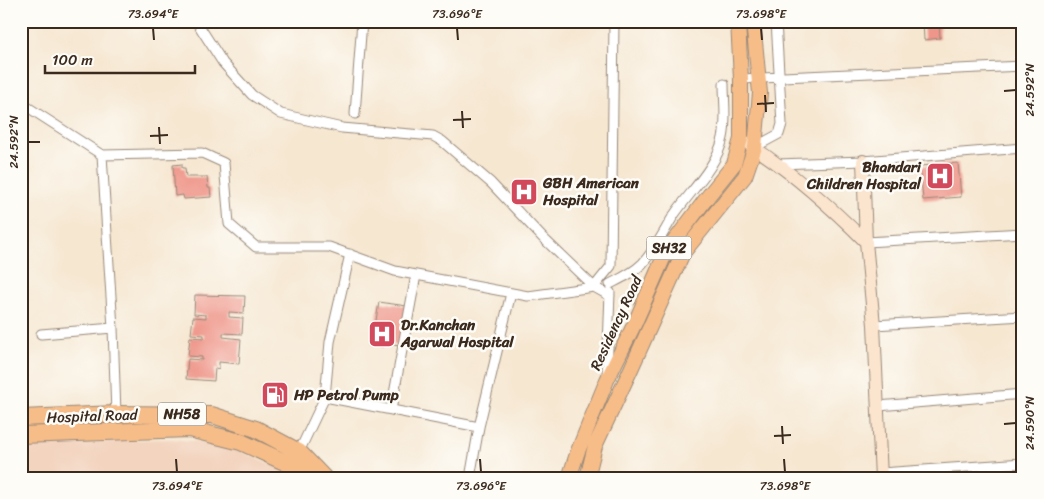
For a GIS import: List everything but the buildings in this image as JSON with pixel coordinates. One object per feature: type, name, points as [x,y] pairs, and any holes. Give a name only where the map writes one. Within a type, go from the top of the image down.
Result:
[{"type":"highway","name":"Hospital Road","points":[[21,418],[116,414],[212,415],[256,429],[295,459],[324,478]]},
{"type":"highway","name":"NH58","points":[[21,435],[189,429],[241,442],[295,459],[305,478]]},
{"type":"main road","name":"Residency Road","points":[[569,478],[607,380],[666,252],[734,164],[742,139],[738,21]]},
{"type":"main road","points":[[587,478],[595,446],[682,253],[745,176],[755,147],[760,93],[753,21]]},
{"type":"street","points":[[196,21],[223,63],[252,95],[281,114],[342,128],[433,136],[442,141],[491,182],[542,237],[594,287],[610,296]]},
{"type":"street","points":[[356,114],[362,21]]},
{"type":"street","points":[[614,21],[611,266],[607,380],[620,393]]},
{"type":"street","points":[[755,147],[779,134],[782,124],[776,21]]},
{"type":"street","points":[[741,79],[1023,66]]},
{"type":"street","points":[[610,284],[633,272],[644,263],[675,213],[716,157],[723,138],[725,121],[724,84]]},
{"type":"street","points":[[21,106],[26,106],[102,155],[202,153],[224,163],[229,224],[256,247],[329,246],[395,270],[528,296],[594,287],[611,266]]},
{"type":"street","points":[[742,139],[778,164],[825,203],[866,242],[1023,233]]},
{"type":"street","points":[[778,164],[863,160],[1023,148]]},
{"type":"street","points":[[102,155],[113,328],[116,414]]},
{"type":"street","points":[[863,160],[866,242],[874,325],[881,476],[1023,463]]},
{"type":"street","points":[[295,459],[325,397],[330,342],[350,254]]},
{"type":"street","points":[[391,410],[416,274]]},
{"type":"street","points":[[470,478],[479,427],[511,293]]},
{"type":"street","points":[[874,325],[1023,316]]},
{"type":"street","points":[[41,334],[113,328]]},
{"type":"street","points":[[878,406],[1023,394]]},
{"type":"street","points":[[325,397],[479,427]]},
{"type":"shaded area","points":[[169,439],[218,443],[283,469],[292,478],[21,478],[21,445]]},
{"type":"place","name":"Bhandari Children Hospital","points":[[940,176]]},
{"type":"place","name":"GBH American Hospital","points":[[524,192]]},
{"type":"place","name":"Dr.Kanchan Agarwal Hospital","points":[[382,334]]},
{"type":"place","name":"HP Petrol Pump","points":[[275,395]]}]
